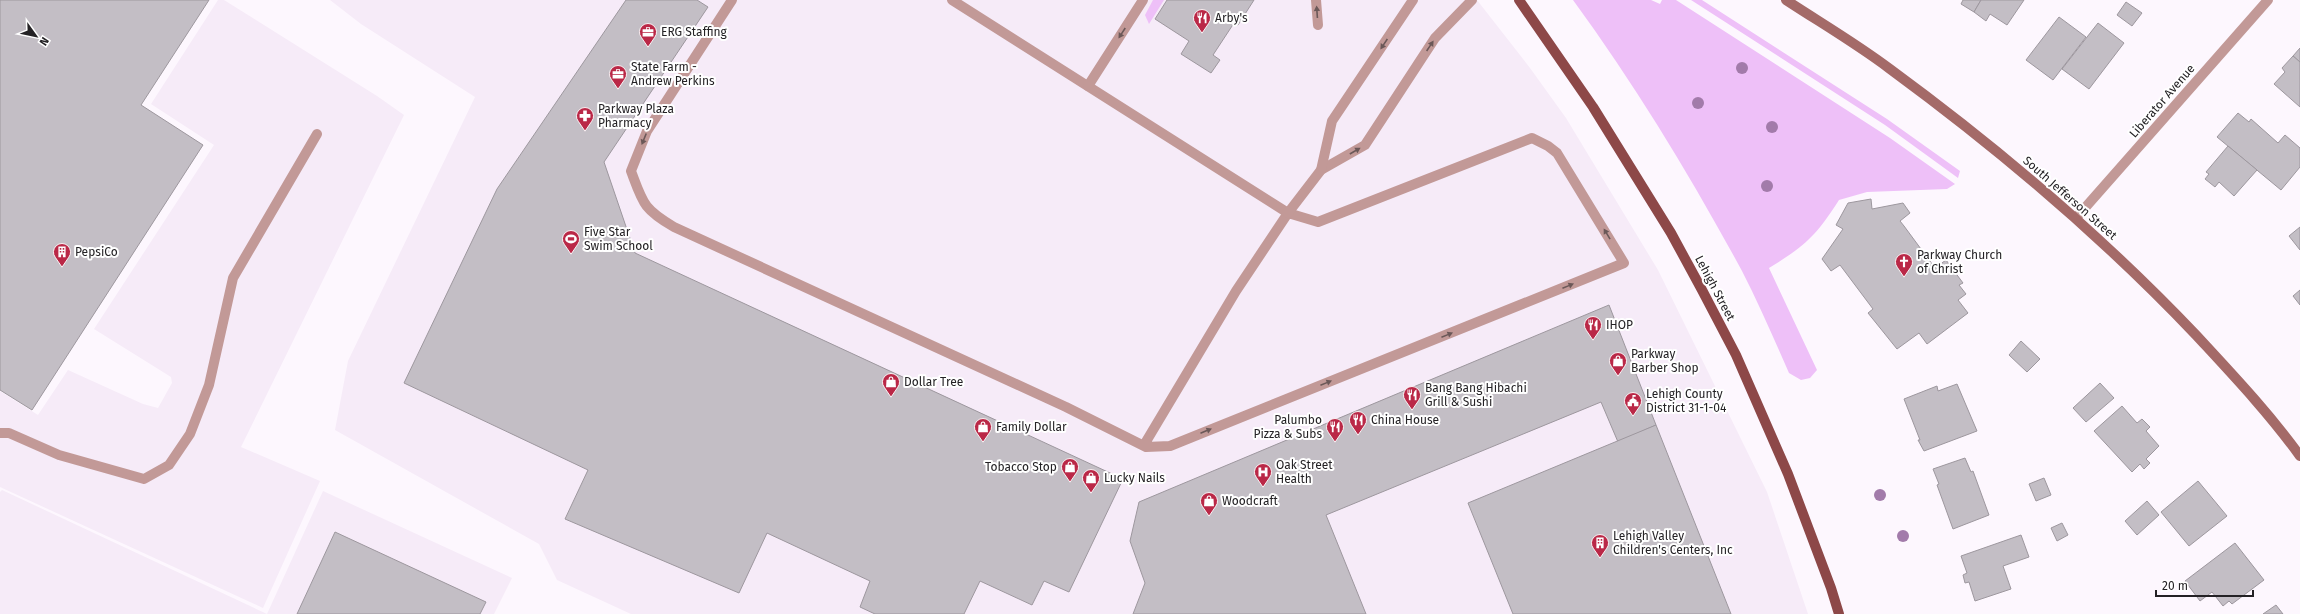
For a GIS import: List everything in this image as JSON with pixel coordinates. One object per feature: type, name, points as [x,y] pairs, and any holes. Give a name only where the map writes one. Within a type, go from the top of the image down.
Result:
[{"type":"main road","name":"Lehigh Street","points":[[1519,0],[1592,107],[1671,233],[1709,303],[1736,355],[1788,474],[1831,588],[1839,614]]},
{"type":"main road","name":"South Jefferson Street","points":[[1786,0],[1889,68],[1983,141],[2076,218],[2154,291],[2222,363],[2300,456]]},
{"type":"street","points":[[732,0],[647,131],[631,171],[644,204],[657,218],[674,227],[1144,445],[1170,446],[1624,262],[1557,153],[1548,146],[1532,138],[1318,222],[1288,213],[952,0]]},
{"type":"street","points":[[1088,86],[1143,0]]},
{"type":"street","points":[[1316,0],[1318,25]]},
{"type":"street","points":[[1321,170],[1332,121],[1413,0]]},
{"type":"street","points":[[1144,445],[1236,291],[1288,213],[1321,170],[1365,145],[1435,38],[1472,0]]},
{"type":"street","name":"Liberator Avenue","points":[[2076,218],[2268,0]]},
{"type":"street","points":[[0,433],[9,434],[59,455],[144,479],[169,465],[190,434],[209,385],[233,278],[317,134]]},
{"type":"shaded area","points":[[218,0],[224,0],[377,96],[404,115],[241,447],[320,481],[263,608],[0,487],[0,391],[38,415],[68,370],[143,404],[158,408],[172,383],[171,377],[94,329],[214,145],[151,104]]},
{"type":"shaded area","points":[[330,0],[1477,0],[1530,68],[1566,118],[1658,270],[1767,492],[1808,614],[631,614],[557,580],[539,544],[335,430],[348,361],[475,97],[361,24]]},
{"type":"shaded area","points":[[1153,0],[1164,0],[1149,24],[1145,15]]},
{"type":"shaded area","points":[[1573,0],[1651,0],[1660,4],[1662,0],[1676,0],[1890,138],[1955,184],[1947,189],[1867,192],[1839,200],[1823,223],[1809,239],[1792,253],[1769,268],[1817,370],[1810,378],[1801,380],[1789,373],[1742,271],[1703,201],[1641,99]]},
{"type":"shaded area","points":[[1691,0],[1702,0],[1887,119],[1960,171],[1958,178],[1885,125]]},
{"type":"shaded area","points":[[2,490],[267,614],[0,614],[0,492]]},
{"type":"shaded area","points":[[323,491],[512,578],[494,614],[480,614],[485,603],[335,532],[297,614],[267,614]]},
{"type":"building","name":"PepsiCo","points":[[0,0],[209,0],[141,105],[203,145],[32,410],[0,390]]},
{"type":"building","points":[[626,0],[697,0],[708,7],[604,162],[635,253],[1123,479],[1069,592],[1044,581],[1032,605],[980,581],[964,614],[875,614],[860,607],[870,581],[767,533],[739,593],[565,519],[588,470],[404,383],[497,189]]},
{"type":"building","name":"Arby's","points":[[1167,0],[1254,0],[1238,25],[1234,23],[1213,55],[1220,60],[1211,73],[1181,54],[1189,41],[1155,19]]},
{"type":"building","points":[[1963,0],[1981,0],[1974,12],[1961,4]]},
{"type":"building","points":[[1981,0],[2024,0],[2007,25],[1990,14],[1986,21],[1974,12]]},
{"type":"building","points":[[2126,2],[2142,13],[2132,26],[2117,15]]},
{"type":"building","points":[[2059,17],[2086,37],[2053,80],[2026,60]]},
{"type":"building","points":[[2098,23],[2124,43],[2089,89],[2062,69]]},
{"type":"building","points":[[2300,48],[2300,62],[2293,56]]},
{"type":"building","points":[[2293,56],[2300,62],[2300,107],[2274,84],[2285,72],[2282,68]]},
{"type":"building","points":[[2238,113],[2249,122],[2251,119],[2278,143],[2285,135],[2300,148],[2300,167],[2281,190],[2217,137]]},
{"type":"building","points":[[2228,146],[2257,170],[2234,196],[2219,182],[2215,187],[2205,179],[2209,174],[2206,172]]},
{"type":"building","name":"Parkway Church of Christ","points":[[1871,199],[1872,209],[1903,203],[1910,213],[1900,221],[1935,268],[1946,260],[1963,283],[1959,285],[1966,294],[1958,300],[1968,313],[1927,344],[1919,333],[1897,349],[1868,313],[1873,309],[1840,265],[1831,271],[1822,259],[1843,229],[1836,225],[1848,203]]},
{"type":"building","points":[[2300,227],[2300,250],[2289,236]]},
{"type":"building","points":[[2300,290],[2300,305],[2293,296]]},
{"type":"building","points":[[1609,305],[1656,425],[1618,442],[1601,402],[1326,515],[1366,614],[1133,614],[1145,583],[1130,541],[1139,502]]},
{"type":"building","points":[[2021,341],[2040,359],[2027,372],[2009,355]]},
{"type":"building","points":[[2100,383],[2114,398],[2086,422],[2073,408]]},
{"type":"building","points":[[1957,384],[1977,431],[1924,451],[1918,440],[1920,440],[1904,399],[1937,386],[1938,391]]},
{"type":"building","points":[[2122,406],[2137,423],[2142,419],[2150,427],[2146,431],[2159,446],[2146,459],[2150,463],[2144,469],[2140,464],[2132,472],[2094,431]]},
{"type":"building","name":"Lehigh Valley Children's Centers, Inc","points":[[1656,425],[1731,614],[1513,614],[1468,503]]},
{"type":"building","points":[[1965,458],[1971,472],[1973,471],[1989,515],[1953,529],[1937,485],[1939,484],[1933,469]]},
{"type":"building","points":[[2044,478],[2051,495],[2036,501],[2029,484]]},
{"type":"building","points":[[2198,481],[2227,516],[2189,546],[2161,512]]},
{"type":"building","points":[[2147,501],[2159,515],[2137,535],[2125,521]]},
{"type":"building","points":[[2062,523],[2068,535],[2057,541],[2051,528]]},
{"type":"building","points":[[335,532],[486,602],[480,614],[297,614]]},
{"type":"building","points":[[2021,535],[2029,557],[2003,566],[2011,589],[1975,601],[1969,582],[1965,583],[1963,575],[1967,573],[1961,556]]},
{"type":"building","points":[[2235,543],[2264,580],[2232,604],[2229,601],[2223,606],[2212,592],[2200,601],[2185,581]]},
{"type":"building","points":[[2276,605],[2283,614],[2263,614]]},
{"type":"place","name":"Arby's","points":[[1202,33]]},
{"type":"place","name":"ERG Staffing","points":[[648,47]]},
{"type":"place","name":"State Farm - Andrew Perkins","points":[[618,89]]},
{"type":"place","name":"Parkway Plaza Pharmacy","points":[[585,131]]},
{"type":"place","name":"Five Star Swim School","points":[[571,254]]},
{"type":"place","name":"PepsiCo","points":[[62,267]]},
{"type":"place","name":"Parkway Church of Christ","points":[[1904,277]]},
{"type":"place","name":"IHOP","points":[[1593,340]]},
{"type":"place","name":"Parkway Barber Shop","points":[[1618,376]]},
{"type":"place","name":"Dollar Tree","points":[[891,397]]},
{"type":"place","name":"Bang Bang Hibachi Grill & Sushi","points":[[1412,410]]},
{"type":"place","name":"Lehigh County District 31-1-04","points":[[1633,416]]},
{"type":"place","name":"China House","points":[[1358,435]]},
{"type":"place","name":"Family Dollar","points":[[983,442]]},
{"type":"place","name":"Palumbo Pizza & Subs","points":[[1335,442]]},
{"type":"place","name":"Tobacco Stop","points":[[1070,482]]},
{"type":"place","name":"Oak Street Health","points":[[1263,487]]},
{"type":"place","name":"Lucky Nails","points":[[1091,493]]},
{"type":"place","name":"Woodcraft","points":[[1209,516]]},
{"type":"place","name":"Lehigh Valley Children's Centers, Inc","points":[[1600,558]]}]
